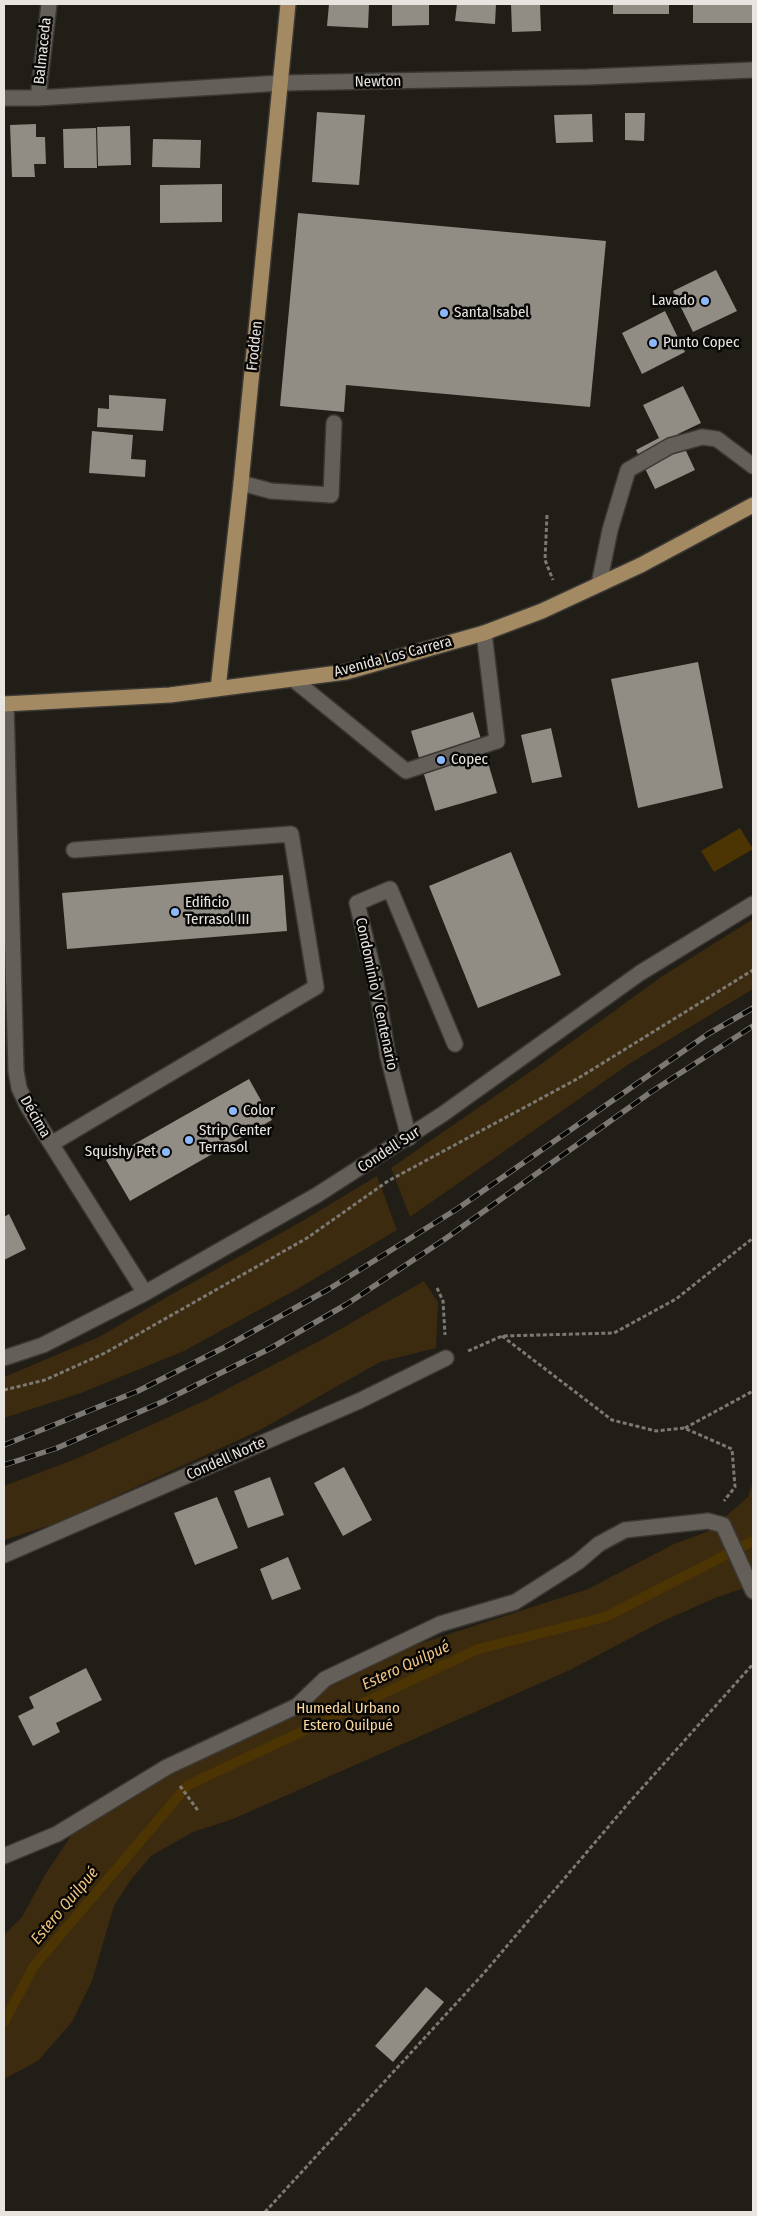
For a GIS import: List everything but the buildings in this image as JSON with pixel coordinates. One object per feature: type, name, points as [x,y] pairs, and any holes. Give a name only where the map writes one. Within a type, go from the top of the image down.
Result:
[{"type":"main road","name":"Frodden","points":[[218,689],[241,483],[288,4]]},
{"type":"main road","name":"Avenida Los Carrera","points":[[5,704],[170,695],[346,672],[484,633],[542,611],[641,565],[753,505]]},
{"type":"street","name":"Balmaceda","points":[[38,98],[48,4]]},
{"type":"street","name":"Newton","points":[[4,98],[38,98],[280,83],[588,78],[753,70]]},
{"type":"street","points":[[241,483],[271,491],[330,495],[334,423]]},
{"type":"street","points":[[599,584],[610,530],[628,470],[670,446],[702,437],[717,439],[753,466]]},
{"type":"street","points":[[294,680],[406,771],[497,741],[484,633]]},
{"type":"street","name":"Décima","points":[[5,704],[18,1088],[144,1293]]},
{"type":"street","points":[[51,1144],[316,987],[291,834],[74,850]]},
{"type":"street","name":"Condominio V Centenario","points":[[409,1138],[388,1057],[376,982],[357,903],[390,889],[456,1044]]},
{"type":"street","name":"Condell Sur","points":[[4,1358],[43,1344],[144,1293],[317,1195],[409,1138],[640,973],[753,904]]},
{"type":"street","name":"Condell Norte","points":[[4,1555],[350,1405],[446,1358]]},
{"type":"street","points":[[4,1856],[57,1834],[167,1767],[297,1706],[325,1679],[431,1629],[515,1602],[578,1562],[599,1544],[625,1530],[708,1521],[723,1525],[750,1585]]},
{"type":"path","points":[[545,560],[548,515]]},
{"type":"path","points":[[4,1390],[45,1380],[105,1353],[307,1238],[388,1181],[577,1079],[753,970]]},
{"type":"path","points":[[436,1288],[443,1301],[446,1358],[460,1355],[502,1336],[614,1334],[676,1299],[753,1238]]},
{"type":"path","points":[[502,1336],[612,1420],[656,1431],[684,1428],[753,1391]]},
{"type":"path","points":[[684,1428],[732,1450],[735,1487],[708,1521]]},
{"type":"path","points":[[265,2212],[484,1973],[626,1806],[753,1664]]},
{"type":"path","points":[[167,1767],[199,1812]]},
{"type":"green space","points":[[753,919],[753,989],[629,1064],[410,1217],[391,1168],[537,1067],[661,977]]},
{"type":"green space","points":[[377,1176],[397,1230],[299,1288],[184,1351],[81,1393],[4,1418],[4,1377],[99,1337]]},
{"type":"green space","points":[[424,1281],[438,1302],[436,1348],[380,1362],[260,1430],[60,1522],[4,1540],[4,1486],[78,1458],[206,1400],[323,1339]]},
{"type":"green space","name":"Humedal Urbano Estero Quilpué","points":[[753,1481],[753,1585],[715,1598],[661,1622],[570,1670],[233,1819],[193,1832],[151,1856],[130,1881],[114,1906],[92,1981],[72,2022],[38,2061],[4,2079],[4,1935],[22,1917],[46,1873],[84,1817],[245,1736],[286,1711],[303,1687],[338,1670],[588,1589],[674,1544],[709,1531],[748,1497]]},
{"type":"shaded area","points":[[740,828],[753,849],[714,872],[701,851]]},
{"type":"waterway","name":"Estero Quilpué","points":[[4,2022],[34,1966],[188,1785],[478,1649],[605,1617],[753,1541]]},
{"type":"railway","points":[[4,1445],[138,1391],[225,1347],[329,1289],[457,1209],[708,1034],[753,1008]]},
{"type":"railway","points":[[4,1465],[57,1448],[162,1402],[271,1348],[347,1304],[445,1239],[651,1092],[753,1026]]},
{"type":"place","name":"Lavado","points":[[705,301]]},
{"type":"place","name":"Santa Isabel","points":[[444,313]]},
{"type":"place","name":"Punto Copec","points":[[653,343]]},
{"type":"place","name":"Copec","points":[[441,760]]},
{"type":"place","name":"Edificio Terrasol III","points":[[175,912]]},
{"type":"place","name":"Color","points":[[233,1111]]},
{"type":"place","name":"Strip Center Terrasol","points":[[189,1140]]},
{"type":"place","name":"Squishy Pet","points":[[166,1152]]}]
